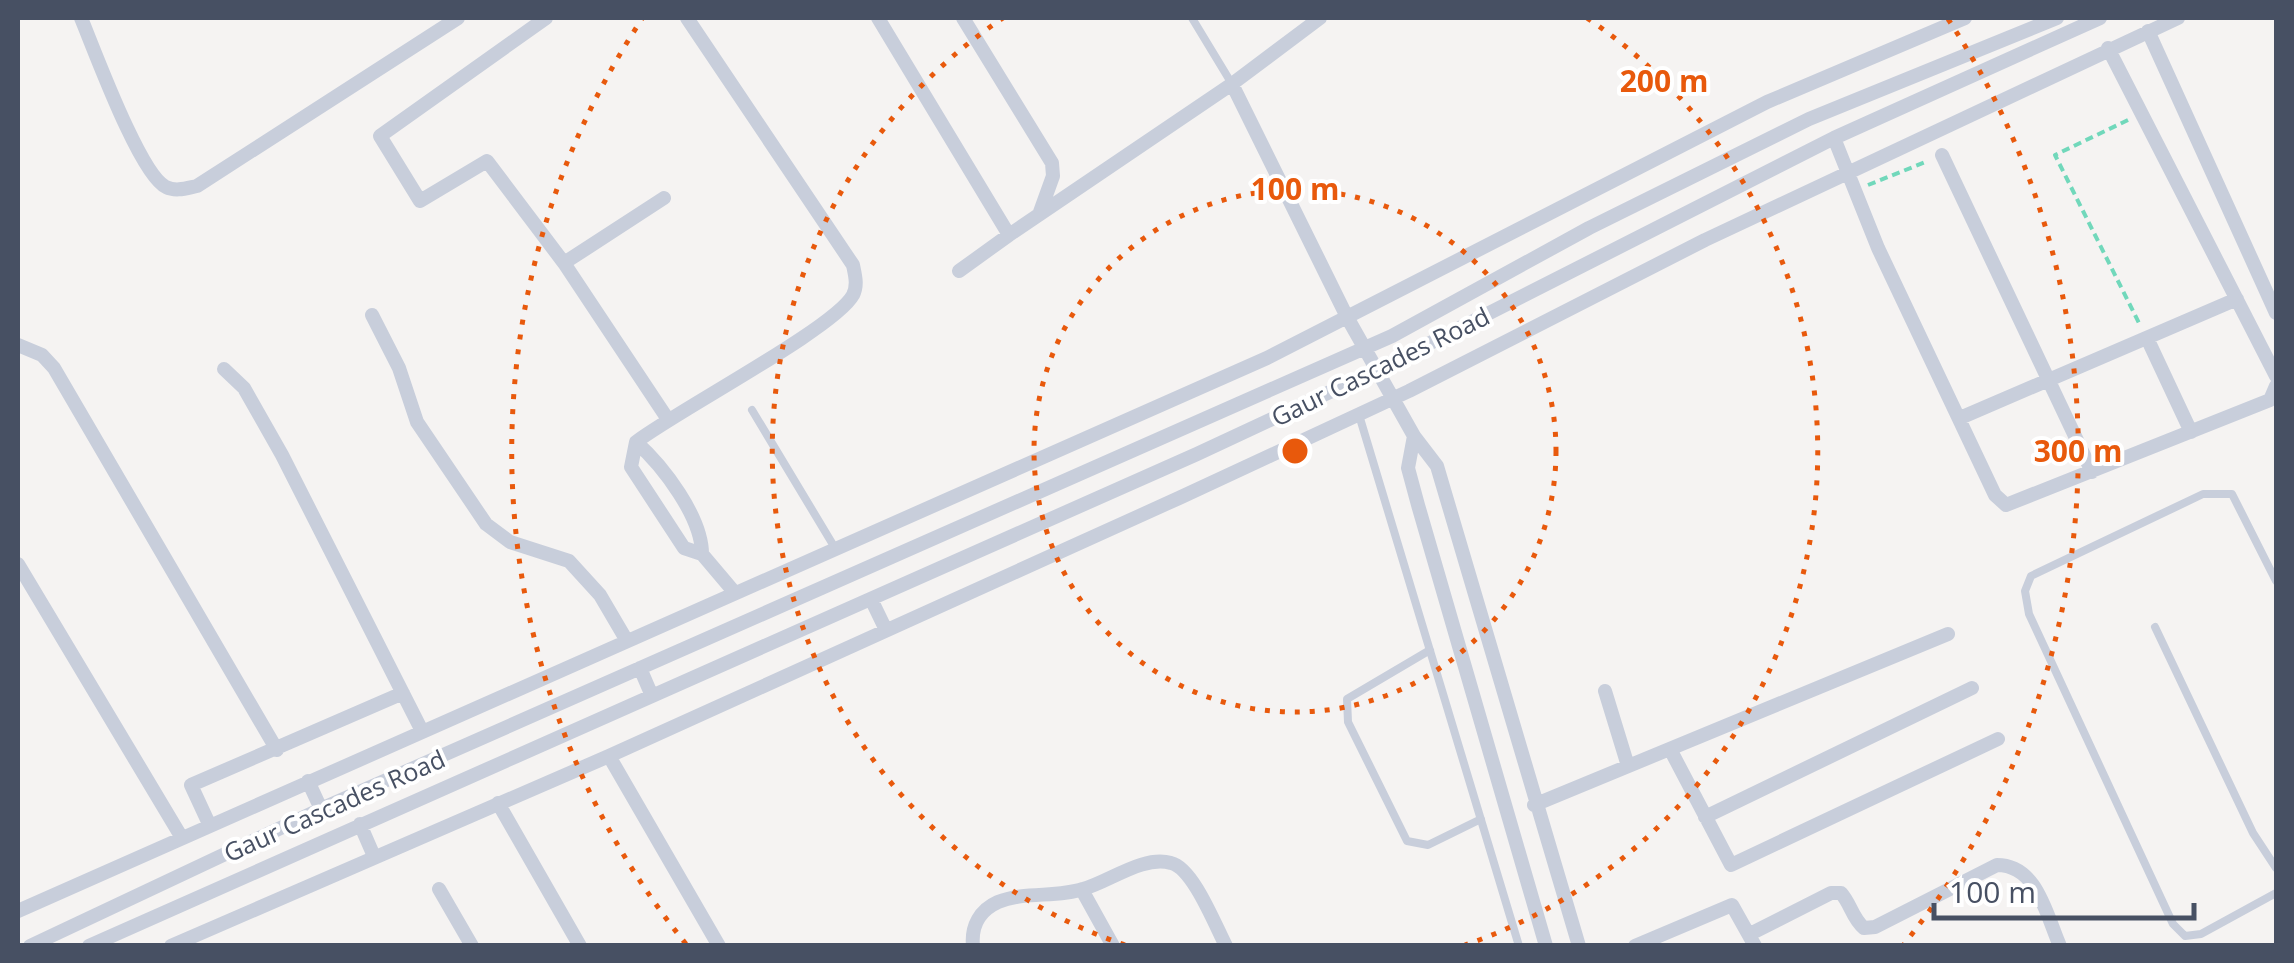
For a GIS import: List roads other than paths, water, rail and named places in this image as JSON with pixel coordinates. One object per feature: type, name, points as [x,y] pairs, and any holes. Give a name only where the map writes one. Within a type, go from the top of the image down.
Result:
[{"type":"street","points":[[81,18],[146,165],[165,187],[180,190],[198,186],[458,18]]},
{"type":"street","points":[[546,18],[380,136],[420,201],[486,162],[564,262],[667,418]]},
{"type":"street","points":[[687,18],[853,265],[856,281],[852,295],[818,327],[667,418],[636,442],[631,467],[684,548],[702,554],[735,592]]},
{"type":"street","points":[[878,18],[1009,234]]},
{"type":"street","points":[[963,18],[1052,163],[1053,176],[1040,212]]},
{"type":"street","points":[[958,271],[1232,84],[1320,18]]},
{"type":"street","points":[[18,911],[1267,358],[1752,109],[1965,18]]},
{"type":"street","name":"Gaur Cascades Road","points":[[30,946],[321,809],[1365,348],[1808,119],[2057,18]]},
{"type":"street","name":"Gaur Cascades Road","points":[[89,946],[1380,369],[1834,138],[2100,18]]},
{"type":"street","points":[[171,946],[373,854],[609,756],[1395,398],[1847,172],[2178,18]]},
{"type":"street","points":[[2148,31],[2276,313]]},
{"type":"street","points":[[2108,48],[2276,376]]},
{"type":"street","points":[[1232,84],[1347,317],[1380,369],[1414,436],[1437,466],[1578,946]]},
{"type":"street","points":[[1834,138],[1867,222],[1995,495],[2006,505],[2270,400],[2276,386]]},
{"type":"street","points":[[1942,155],[2092,472]]},
{"type":"street","points":[[564,262],[664,198]]},
{"type":"street","points":[[1960,418],[2237,299]]},
{"type":"street","points":[[372,315],[399,368],[417,422],[486,524],[510,542],[568,561],[600,596],[626,642]]},
{"type":"street","points":[[2147,338],[2191,432]]},
{"type":"street","points":[[18,345],[42,354],[54,368],[277,750]]},
{"type":"street","points":[[224,369],[244,388],[282,455],[422,731]]},
{"type":"street","points":[[1414,436],[1408,468],[1546,946]]},
{"type":"street","points":[[636,442],[655,459],[702,537],[702,554]]},
{"type":"street","points":[[18,564],[182,838]]},
{"type":"street","points":[[872,598],[886,630]]},
{"type":"street","points":[[1534,805],[1948,634]]},
{"type":"street","points":[[640,668],[652,696]]},
{"type":"street","points":[[1706,817],[1972,688]]},
{"type":"street","points":[[1604,692],[1628,766]]},
{"type":"street","points":[[210,826],[191,786],[403,693]]},
{"type":"street","points":[[1670,749],[1726,859],[1740,864],[1998,739]]},
{"type":"street","points":[[609,756],[719,946]]},
{"type":"street","points":[[308,781],[321,809]]},
{"type":"street","points":[[498,803],[580,946]]},
{"type":"street","points":[[360,824],[373,854]]},
{"type":"street","points":[[974,946],[972,933],[980,914],[998,902],[1082,890],[1151,862],[1172,863],[1186,871],[1226,946]]},
{"type":"street","points":[[1635,946],[1723,905],[1732,905],[1740,912],[1753,939],[1831,892],[1846,899],[1855,920],[1864,928],[1875,927],[1997,865],[2011,865],[2028,875],[2060,946]]},
{"type":"street","points":[[439,889],[472,946]]},
{"type":"street","points":[[1082,890],[1110,945]]},
{"type":"lane","points":[[1192,18],[1232,84]]},
{"type":"lane","points":[[752,410],[835,548]]},
{"type":"lane","points":[[1358,415],[1519,946]]},
{"type":"lane","points":[[2276,581],[2232,494],[2220,491],[2202,494],[2031,576],[2025,591],[2029,614],[2173,924],[2185,936],[2201,934],[2276,893]]},
{"type":"lane","points":[[2155,626],[2253,833],[2276,868]]},
{"type":"lane","points":[[1430,650],[1347,699],[1348,722],[1407,841],[1428,845],[1481,819]]}]
